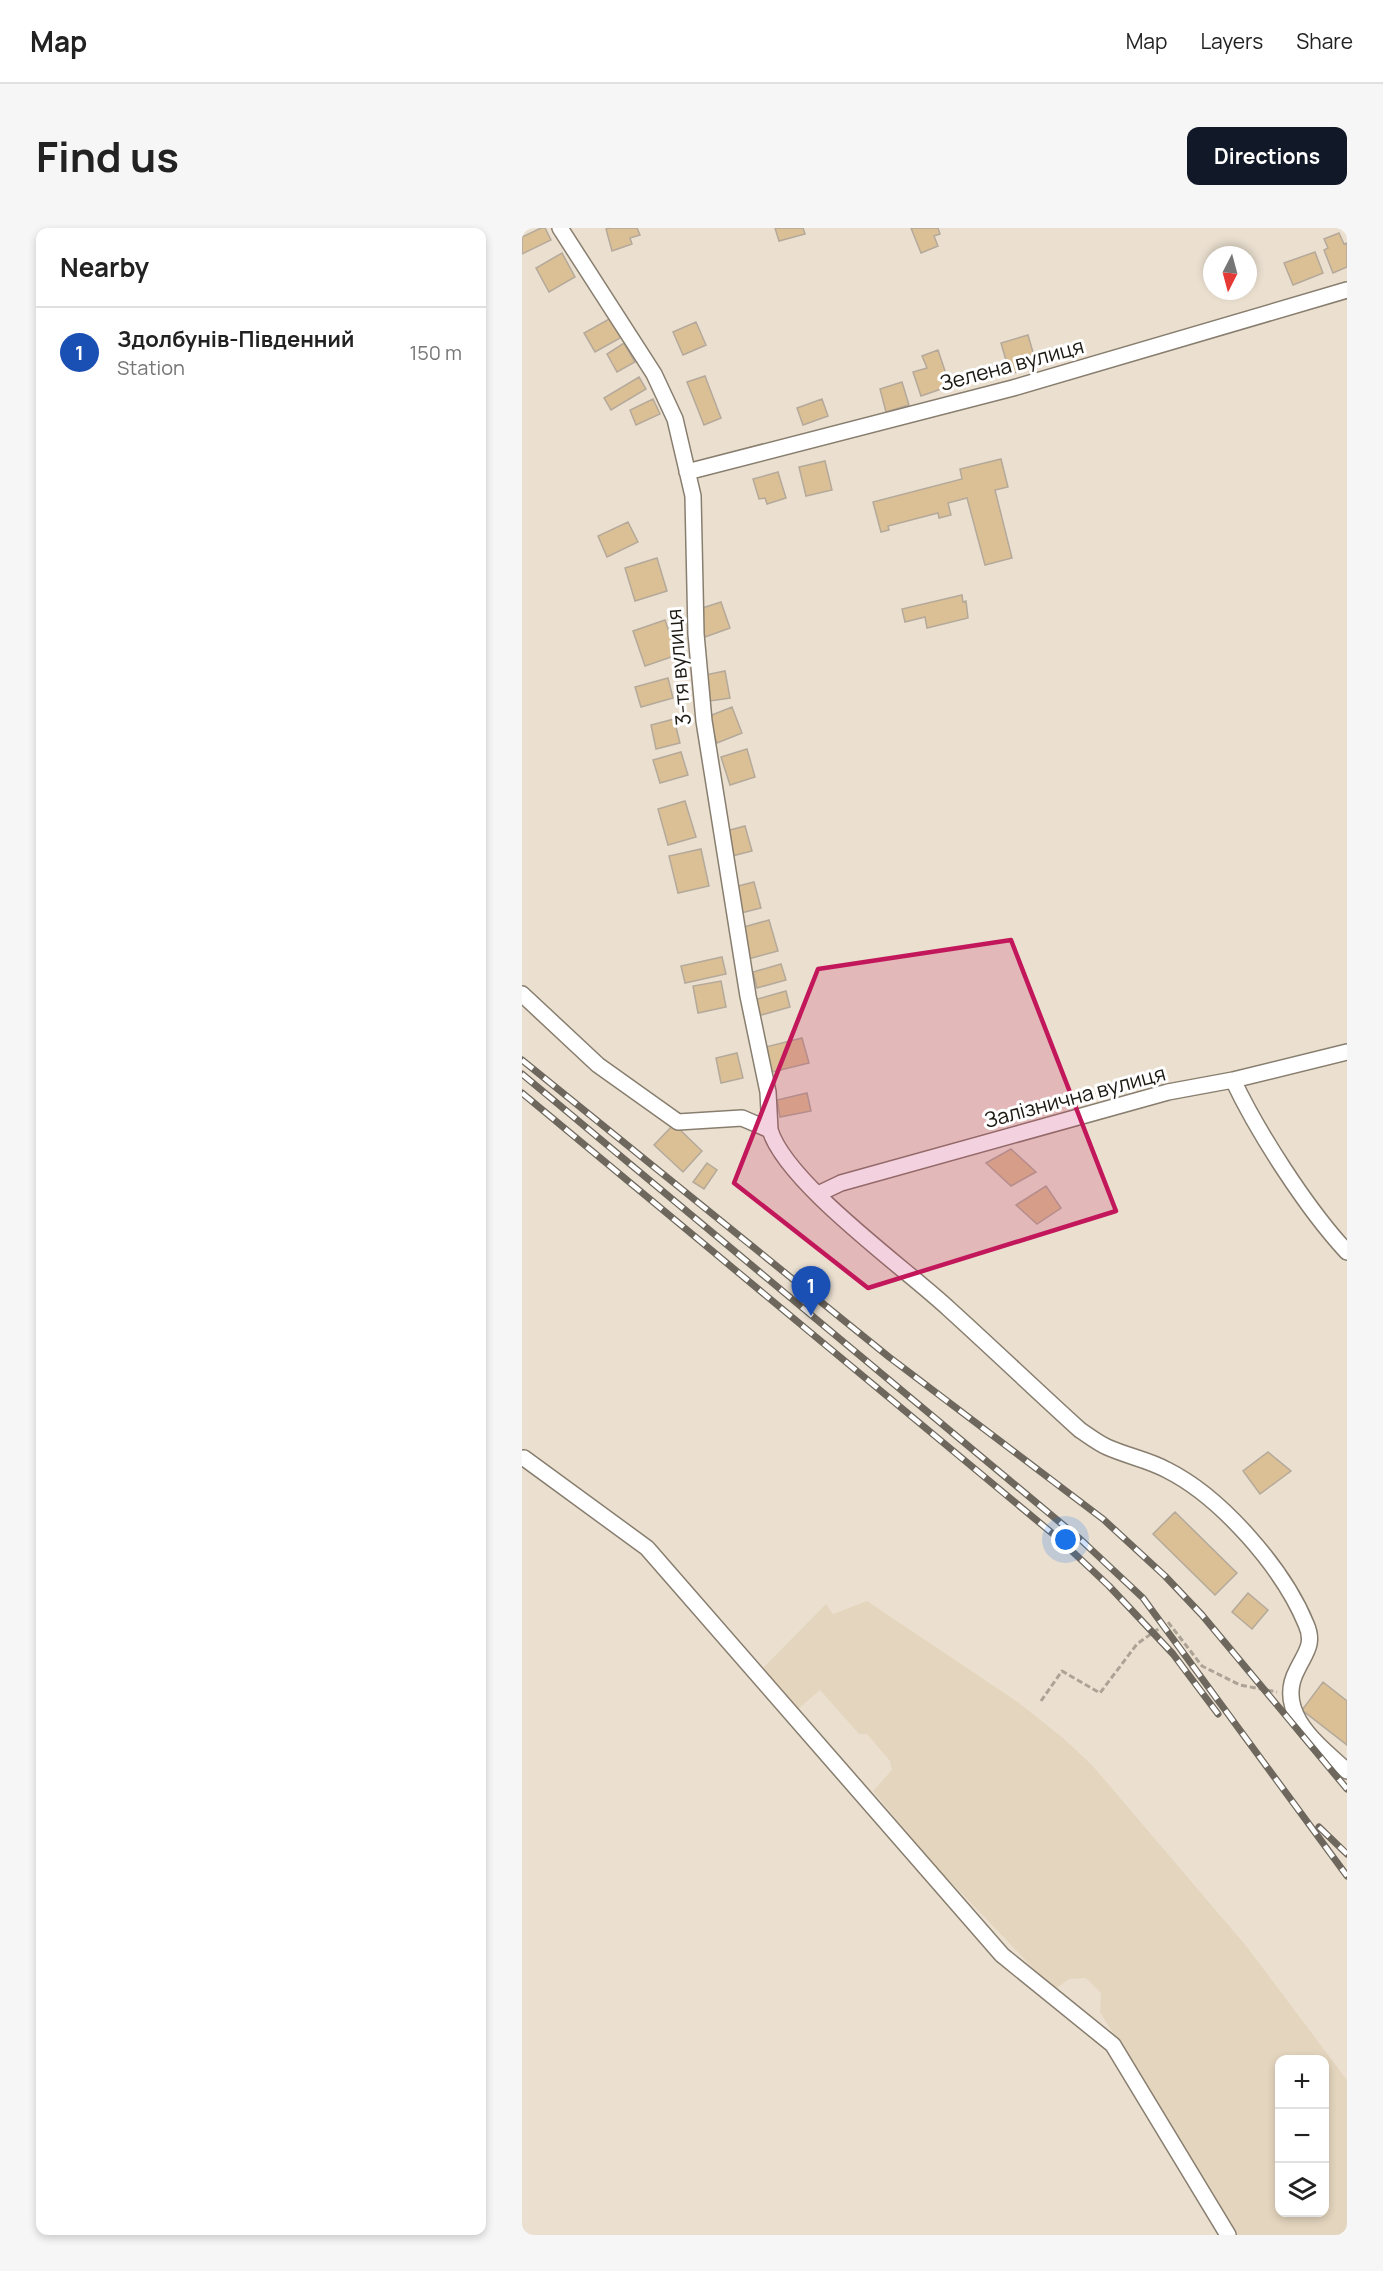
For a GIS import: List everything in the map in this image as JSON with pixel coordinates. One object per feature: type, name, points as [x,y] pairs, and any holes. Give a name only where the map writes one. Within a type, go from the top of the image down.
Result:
[{"type":"street","name":"3-тя вулиця","points":[[560,228],[654,374],[675,419],[693,496],[696,634],[704,722],[744,974],[768,1092],[770,1130]]},
{"type":"street","name":"Зелена вулиця","points":[[687,472],[1013,388],[1347,290]]},
{"type":"street","points":[[522,993],[598,1065],[678,1122],[742,1118],[770,1130],[775,1146],[796,1173],[948,1308],[1080,1430],[1105,1446],[1174,1473],[1190,1483],[1232,1520],[1285,1586],[1306,1624],[1310,1638],[1309,1652],[1295,1671],[1292,1695],[1294,1713],[1308,1736],[1347,1771]]},
{"type":"street","name":"Залізнична вулиця","points":[[818,1194],[841,1183],[1168,1092],[1233,1080],[1347,1052]]},
{"type":"street","points":[[1233,1080],[1319,1218],[1347,1252]]},
{"type":"street","points":[[524,1458],[647,1548],[1002,1955],[1113,2045],[1228,2235]]},
{"type":"path","points":[[1041,1701],[1062,1671],[1100,1693],[1137,1644],[1168,1622],[1202,1666],[1240,1685],[1292,1695]]},
{"type":"highlighted area","points":[[1011,940],[1116,1211],[868,1288],[734,1183],[818,969]]},
{"type":"shaded area","points":[[867,1601],[1019,1703],[1063,1738],[1092,1765],[1247,1947],[1328,2055],[1275,2055],[1275,2217],[1329,2217],[1329,2056],[1347,2080],[1347,2235],[1237,2235],[1100,2012],[1101,1993],[1086,1978],[1069,1979],[1054,1990],[927,1857],[873,1791],[892,1770],[890,1761],[867,1734],[859,1734],[820,1690],[797,1710],[761,1670],[826,1604],[833,1614]]},
{"type":"building","points":[[545,228],[551,240],[522,254],[522,237]]},
{"type":"building","points":[[637,228],[640,235],[630,238],[632,244],[612,251],[606,229]]},
{"type":"building","points":[[775,228],[803,228],[805,234],[779,241]]},
{"type":"building","points":[[911,228],[938,228],[940,234],[934,236],[938,246],[921,253]]},
{"type":"building","points":[[1339,233],[1344,244],[1347,243],[1347,267],[1333,273],[1324,250],[1328,248],[1324,239]]},
{"type":"building","points":[[1315,252],[1323,273],[1293,285],[1284,263]]},
{"type":"building","points":[[562,253],[575,277],[549,292],[536,268]]},
{"type":"building","points":[[611,318],[622,337],[595,352],[584,333]]},
{"type":"building","points":[[696,322],[706,345],[683,355],[673,332]]},
{"type":"building","points":[[1028,335],[1037,366],[1010,374],[1001,343]]},
{"type":"building","points":[[624,343],[635,362],[617,372],[607,354]]},
{"type":"building","points":[[938,350],[950,386],[921,396],[913,372],[927,368],[922,356]]},
{"type":"building","points":[[705,376],[721,418],[704,425],[687,382]]},
{"type":"building","points":[[639,377],[646,389],[611,410],[604,398]]},
{"type":"building","points":[[902,382],[909,405],[886,412],[880,389]]},
{"type":"building","points":[[653,399],[660,414],[636,425],[630,410]]},
{"type":"building","points":[[822,399],[828,416],[803,425],[797,408]]},
{"type":"building","points":[[1001,459],[1008,487],[995,490],[1012,558],[985,565],[967,498],[948,503],[951,515],[939,518],[938,513],[888,526],[889,530],[881,532],[873,502],[962,479],[960,469]]},
{"type":"building","points":[[825,461],[832,490],[806,496],[799,467]]},
{"type":"building","points":[[778,472],[786,498],[767,504],[765,498],[759,499],[753,479]]},
{"type":"building","points":[[628,522],[638,542],[607,557],[598,536]]},
{"type":"building","points":[[657,558],[667,591],[635,601],[625,568]]},
{"type":"building","points":[[962,595],[963,602],[966,601],[968,618],[927,628],[925,617],[905,622],[902,609]]},
{"type":"building","points":[[721,602],[730,628],[705,637],[696,610]]},
{"type":"building","points":[[665,620],[677,655],[645,666],[633,631]]},
{"type":"building","points":[[725,671],[730,698],[710,701],[705,675]]},
{"type":"building","points":[[668,678],[673,698],[641,707],[635,687]]},
{"type":"building","points":[[732,707],[742,733],[717,743],[707,717]]},
{"type":"building","points":[[674,719],[680,743],[656,749],[651,725]]},
{"type":"building","points":[[747,749],[755,777],[730,785],[721,757]]},
{"type":"building","points":[[681,752],[688,775],[660,783],[653,760]]},
{"type":"building","points":[[685,801],[696,837],[668,845],[658,809]]},
{"type":"building","points":[[745,826],[752,851],[732,856],[726,831]]},
{"type":"building","points":[[701,849],[709,886],[678,893],[669,856]]},
{"type":"building","points":[[754,882],[761,908],[741,913],[734,887]]},
{"type":"building","points":[[769,920],[778,951],[748,959],[740,928]]},
{"type":"building","points":[[722,957],[726,974],[685,983],[681,966]]},
{"type":"building","points":[[781,964],[786,980],[757,988],[753,972]]},
{"type":"building","points":[[721,981],[726,1007],[698,1013],[693,986]]},
{"type":"building","points":[[786,991],[790,1007],[758,1016],[754,1000]]},
{"type":"building","points":[[802,1038],[809,1063],[768,1073],[762,1048]]},
{"type":"building","points":[[737,1053],[743,1078],[721,1083],[716,1058]]},
{"type":"building","points":[[807,1093],[811,1111],[780,1117],[777,1100]]},
{"type":"building","points":[[674,1124],[702,1151],[683,1172],[654,1145]]},
{"type":"building","points":[[1011,1149],[1036,1172],[1011,1186],[986,1163]]},
{"type":"building","points":[[707,1163],[717,1170],[704,1189],[693,1182]]},
{"type":"building","points":[[1046,1186],[1061,1208],[1037,1224],[1016,1205]]},
{"type":"building","points":[[1268,1452],[1291,1471],[1260,1494],[1243,1471]]},
{"type":"building","points":[[1175,1512],[1237,1573],[1215,1595],[1153,1534]]},
{"type":"building","points":[[1248,1593],[1268,1610],[1252,1629],[1232,1612]]},
{"type":"building","points":[[1323,1682],[1347,1701],[1347,1745],[1302,1710]]},
{"type":"railway","points":[[522,1060],[889,1357],[1103,1519],[1165,1576],[1202,1615],[1347,1789]]},
{"type":"railway","points":[[522,1074],[1080,1539],[1143,1598],[1347,1876]]},
{"type":"railway","points":[[522,1093],[1058,1538],[1109,1586],[1173,1654],[1218,1714]]},
{"type":"railway","points":[[1319,1827],[1347,1854]]},
{"type":"place","name":"Здолбунів-Південний","points":[[811,1316]]}]
